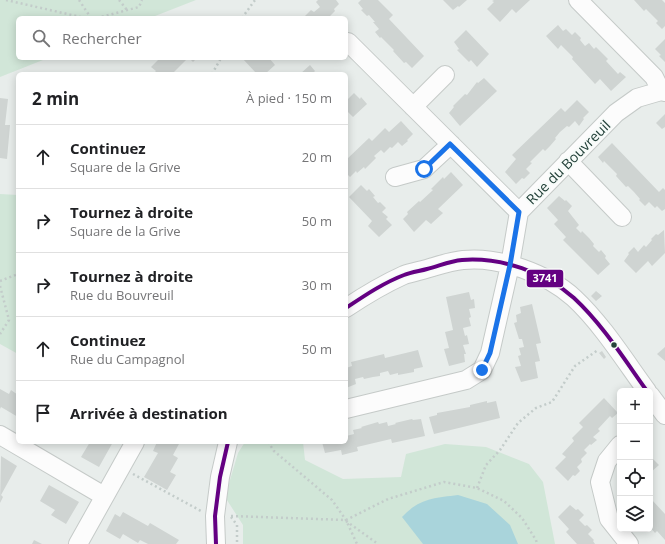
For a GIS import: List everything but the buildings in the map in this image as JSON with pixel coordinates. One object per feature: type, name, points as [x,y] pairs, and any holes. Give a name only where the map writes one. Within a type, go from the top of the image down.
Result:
[{"type":"street","points":[[578,0],[654,77],[663,92]]},
{"type":"street","points":[[348,42],[519,212]]},
{"type":"street","points":[[413,107],[445,75]]},
{"type":"street","name":"Rue du Bouvreuil","points":[[348,409],[466,380],[482,370],[490,353],[510,265],[519,212],[616,113],[637,98],[663,92]]},
{"type":"street","points":[[396,177],[424,169],[450,144]]},
{"type":"street","points":[[568,161],[622,217]]},
{"type":"street","points":[[348,307],[360,298],[404,275],[440,265],[463,260],[485,261],[510,265],[534,273],[556,284],[574,298],[613,344],[645,388]]},
{"type":"street","points":[[0,435],[104,496]]},
{"type":"street","points":[[78,544],[134,444]]},
{"type":"street","points":[[216,544],[223,516],[220,477],[228,444]]},
{"type":"street","points":[[617,449],[607,461],[600,482],[609,518],[629,544]]},
{"type":"path","points":[[6,0],[76,16]]},
{"type":"path","points":[[79,0],[90,16]]},
{"type":"path","points":[[119,0],[127,10]]},
{"type":"path","points":[[104,16],[139,7],[142,0]]},
{"type":"path","points":[[243,16],[255,0]]},
{"type":"path","points":[[213,72],[220,60]]},
{"type":"path","points":[[0,281],[16,275]]},
{"type":"path","points":[[0,286],[8,320],[0,334]]},
{"type":"path","points":[[477,488],[486,465],[500,450],[518,423],[536,408],[552,402],[575,366],[598,349],[613,344]]},
{"type":"path","points":[[269,444],[274,451],[332,500],[346,520],[357,544]]},
{"type":"path","points":[[121,467],[205,513],[223,516],[346,520],[388,499],[444,482],[477,488],[504,501],[522,518],[537,544]]},
{"type":"path","points":[[223,516],[237,525],[237,544]]},
{"type":"path","points":[[346,520],[378,544]]},
{"type":"green space","points":[[0,0],[196,0],[155,16],[16,16],[16,60],[43,60],[0,77]]},
{"type":"green space","points":[[0,194],[16,195],[16,353],[0,344]]},
{"type":"green space","points":[[244,444],[303,444],[305,460],[343,479],[401,477],[406,454],[445,444],[486,447],[529,464],[543,482],[555,544],[243,544],[243,525],[225,497],[238,453]]},
{"type":"water","points":[[458,495],[487,504],[510,525],[518,544],[423,544],[402,517],[421,502],[434,498]]},
{"type":"transit line","name":"3741","points":[[348,307],[396,278],[453,261],[492,261],[522,268],[550,281],[585,308],[604,331],[645,388]]},
{"type":"transit line","name":"3741","points":[[216,544],[215,516],[220,477],[228,444]]},
{"type":"route","points":[[424,169],[450,144],[519,212],[510,265],[490,353],[482,370]]}]
